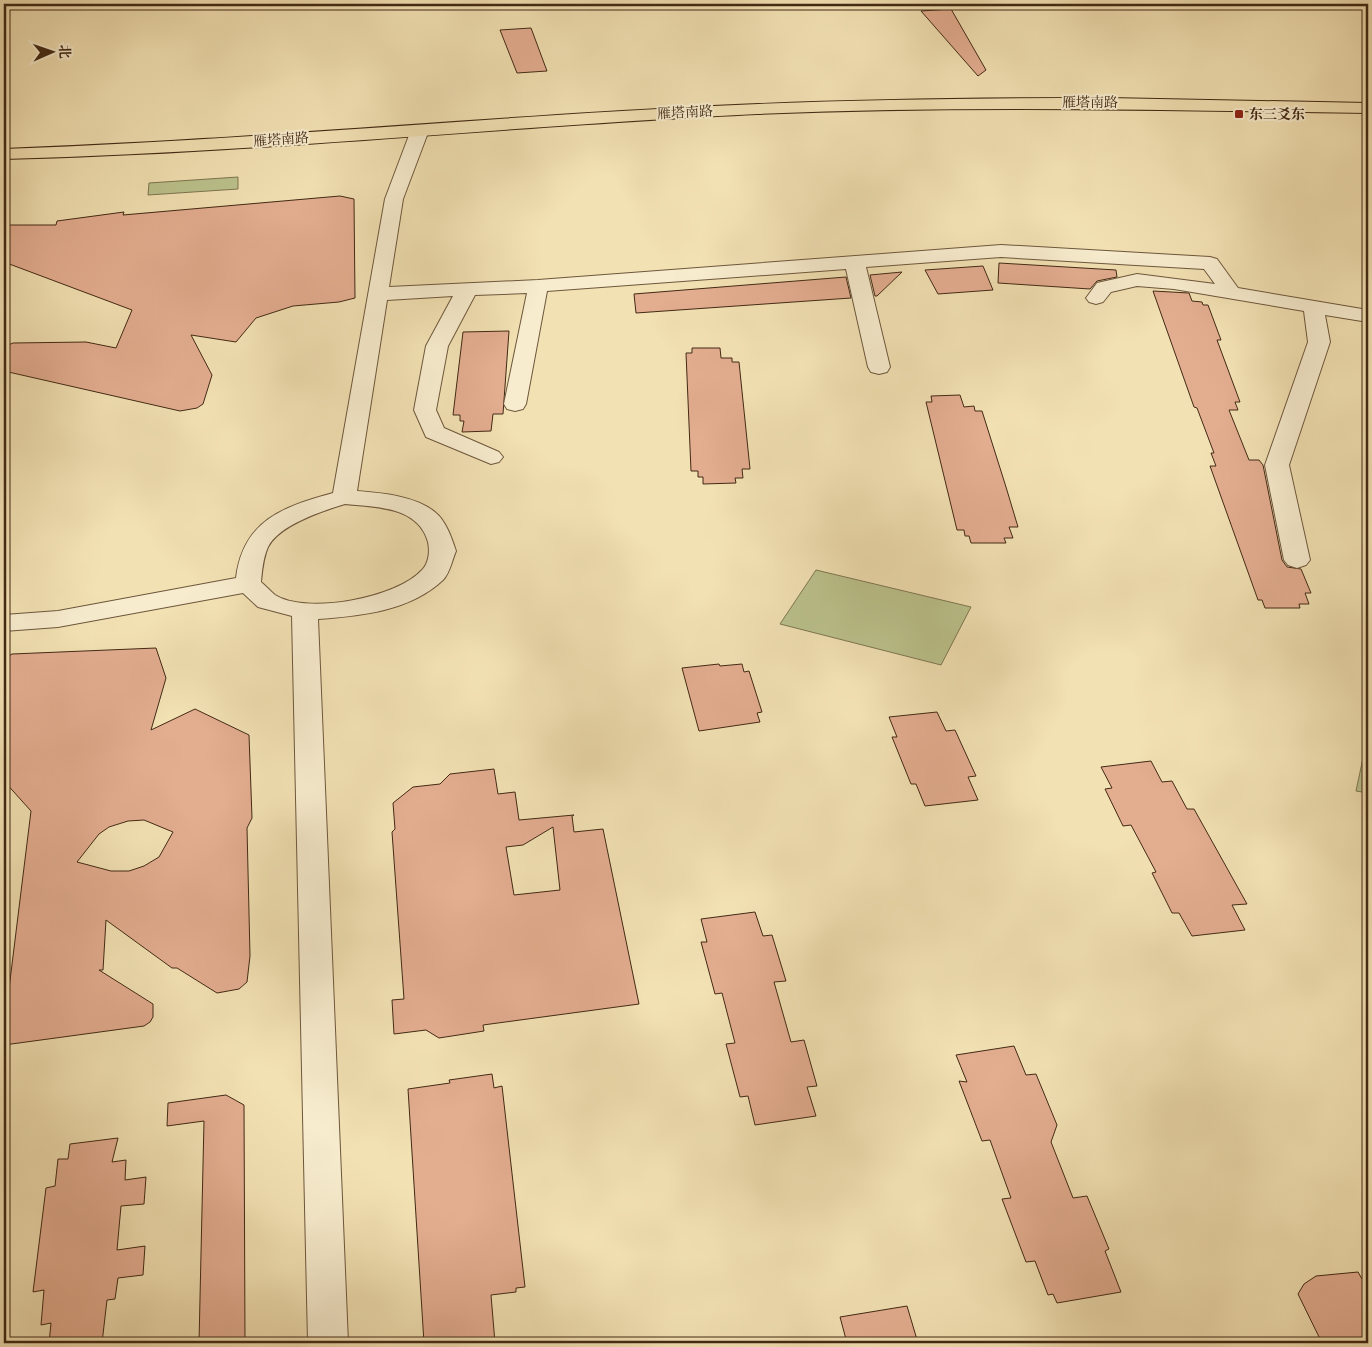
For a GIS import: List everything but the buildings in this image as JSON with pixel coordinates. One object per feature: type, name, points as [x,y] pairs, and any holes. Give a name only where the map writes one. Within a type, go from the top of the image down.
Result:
[{"type":"main road","name":"雁塔南路","points":[[4,138],[120,134],[840,95],[1128,94],[1368,101]]},
{"type":"main road","name":"雁塔南路","points":[[4,154],[109,151],[674,113],[940,103],[1148,103],[1368,108]]},
{"type":"street","points":[[344,497],[394,199],[420,130]]},
{"type":"street","points":[[378,294],[538,286],[1001,251],[1210,263],[1231,292]]},
{"type":"street","points":[[855,262],[879,367]]},
{"type":"street","points":[[1096,298],[1104,287],[1137,280],[1174,283],[1368,316]]},
{"type":"street","points":[[515,404],[538,286]]},
{"type":"street","points":[[468,290],[455,309],[437,346],[425,410],[434,432],[491,457]]},
{"type":"street","points":[[1297,560],[1277,465],[1319,342],[1313,306]]},
{"type":"street","points":[[344,497],[379,500],[411,508],[428,518],[439,537],[444,551],[434,574],[405,593],[368,607],[305,612],[267,601],[248,584],[252,556],[258,541],[276,525],[304,510],[344,497]]},
{"type":"street","points":[[4,622],[58,619],[248,584]]},
{"type":"street","points":[[305,612],[328,1343]]},
{"type":"green space","points":[[238,177],[238,189],[148,195],[149,183]]},
{"type":"green space","points":[[816,570],[971,607],[941,665],[780,624]]},
{"type":"green space","points":[[1366,744],[1368,744],[1368,793],[1356,791]]},
{"type":"place","name":"东三爻东","points":[[1239,114]]}]
